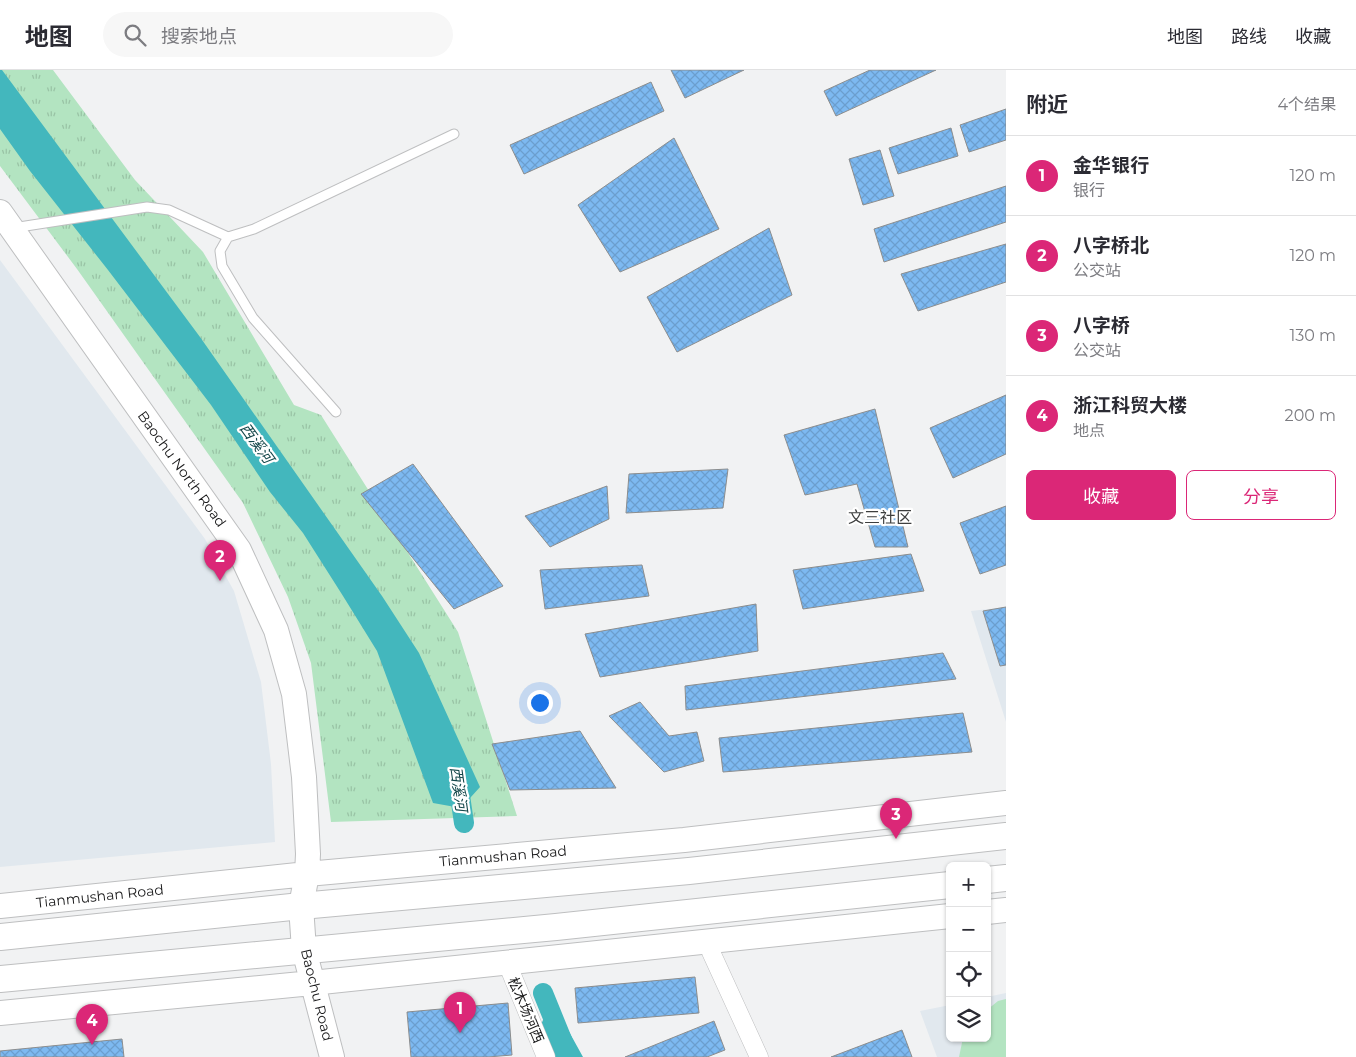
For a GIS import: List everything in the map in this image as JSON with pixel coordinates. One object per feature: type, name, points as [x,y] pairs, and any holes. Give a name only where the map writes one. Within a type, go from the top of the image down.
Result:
[{"type":"main road","name":"Baochu North Road","points":[[4,223],[239,550],[276,630],[294,694],[304,777],[307,874]]},
{"type":"main road","name":"Tianmushan Road","points":[[0,906],[307,874],[674,841],[1006,804]]},
{"type":"main road","points":[[0,937],[301,906],[689,871],[1006,836]]},
{"type":"main road","name":"Baochu Road","points":[[307,874],[301,906],[304,950],[332,1057]]},
{"type":"main road","points":[[991,880],[1006,878]]},
{"type":"main road","points":[[0,979],[556,927],[946,885]]},
{"type":"main road","points":[[991,912],[1006,910]]},
{"type":"main road","points":[[0,1013],[312,983],[946,916]]},
{"type":"street","points":[[708,942],[759,1057]]},
{"type":"street","name":"松木场河西","points":[[507,963],[546,1057]]},
{"type":"lane","points":[[336,412],[253,318],[222,266],[220,250],[228,238],[254,228],[454,134]]},
{"type":"lane","points":[[4,223],[42,224],[147,207],[169,210],[228,238]]},
{"type":"shaded area","points":[[0,260],[205,539],[234,591],[261,682],[271,764],[275,842],[0,867]]},
{"type":"shaded area","points":[[1006,607],[1006,722],[971,611]]},
{"type":"shaded area","points":[[1006,993],[1006,1057],[937,1057],[920,1011],[946,1006],[946,1042],[991,1042],[991,996]]},
{"type":"green space","points":[[0,70],[53,70],[135,180],[203,252],[294,405],[321,415],[458,632],[517,816],[331,822],[311,663],[288,597],[243,503],[77,269],[0,166]]},
{"type":"green space","points":[[1006,999],[1006,1057],[959,1057],[962,1042],[991,1042],[991,1007],[998,1001]]},
{"type":"water","points":[[0,70],[2,70],[200,337],[382,596],[419,653],[480,787],[461,808],[433,803],[377,651],[303,533],[270,492],[211,405],[30,171],[0,129]]},
{"type":"water","points":[[549,1006],[562,1019],[583,1057],[554,1057],[540,1027]]},
{"type":"building","points":[[671,70],[744,70],[685,98]]},
{"type":"building","points":[[870,70],[936,70],[836,116],[824,91]]},
{"type":"building","points":[[651,82],[664,111],[524,174],[510,145]]},
{"type":"building","points":[[1006,109],[1006,140],[969,152],[960,125]]},
{"type":"building","points":[[951,128],[958,156],[898,174],[889,148]]},
{"type":"building","points":[[674,138],[719,229],[620,272],[578,205]]},
{"type":"building","points":[[880,150],[894,196],[863,205],[849,159]]},
{"type":"building","points":[[1006,186],[1006,222],[884,262],[874,229]]},
{"type":"building","points":[[769,228],[792,295],[677,352],[647,297]]},
{"type":"building","points":[[1006,244],[1006,282],[918,311],[901,274]]},
{"type":"building","points":[[1006,395],[1006,454],[953,478],[930,428]]},
{"type":"building","points":[[875,409],[908,547],[875,547],[857,484],[805,495],[784,435]]},
{"type":"building","points":[[413,464],[503,586],[454,609],[361,494]]},
{"type":"building","points":[[728,469],[723,508],[626,513],[629,474]]},
{"type":"building","points":[[607,486],[609,519],[550,547],[525,516]]},
{"type":"building","points":[[1006,506],[1006,565],[980,574],[960,523]]},
{"type":"building","points":[[911,554],[924,591],[803,609],[793,570]]},
{"type":"building","points":[[642,565],[649,596],[545,609],[540,570]]},
{"type":"building","points":[[756,604],[758,651],[600,677],[585,634]]},
{"type":"building","points":[[1006,607],[1006,665],[1000,666],[983,611]]},
{"type":"building","points":[[943,653],[956,679],[686,710],[685,686]]},
{"type":"building","points":[[640,702],[669,736],[697,732],[704,761],[664,772],[609,716]]},
{"type":"building","points":[[963,713],[972,752],[723,772],[719,738]]},
{"type":"building","points":[[580,731],[616,788],[510,790],[492,744]]},
{"type":"building","points":[[695,977],[699,1013],[578,1023],[575,988]]},
{"type":"building","points":[[508,1003],[512,1055],[488,1057],[411,1057],[407,1012]]},
{"type":"building","points":[[714,1021],[725,1050],[707,1057],[625,1057]]},
{"type":"building","points":[[902,1030],[912,1057],[831,1057]]},
{"type":"building","points":[[122,1039],[124,1057],[0,1057],[0,1051]]},
{"type":"waterway","name":"西溪河","points":[[458,782],[464,823]]},
{"type":"waterway","points":[[543,993],[569,1057]]},
{"type":"place","name":"八字桥北","points":[[220,581]]},
{"type":"place","name":"八字桥","points":[[896,839]]},
{"type":"place","name":"金华银行","points":[[460,1033]]},
{"type":"place","name":"浙江科贸大楼","points":[[92,1045]]},
{"type":"district","name":"文三社区","points":[[880,517]]}]
